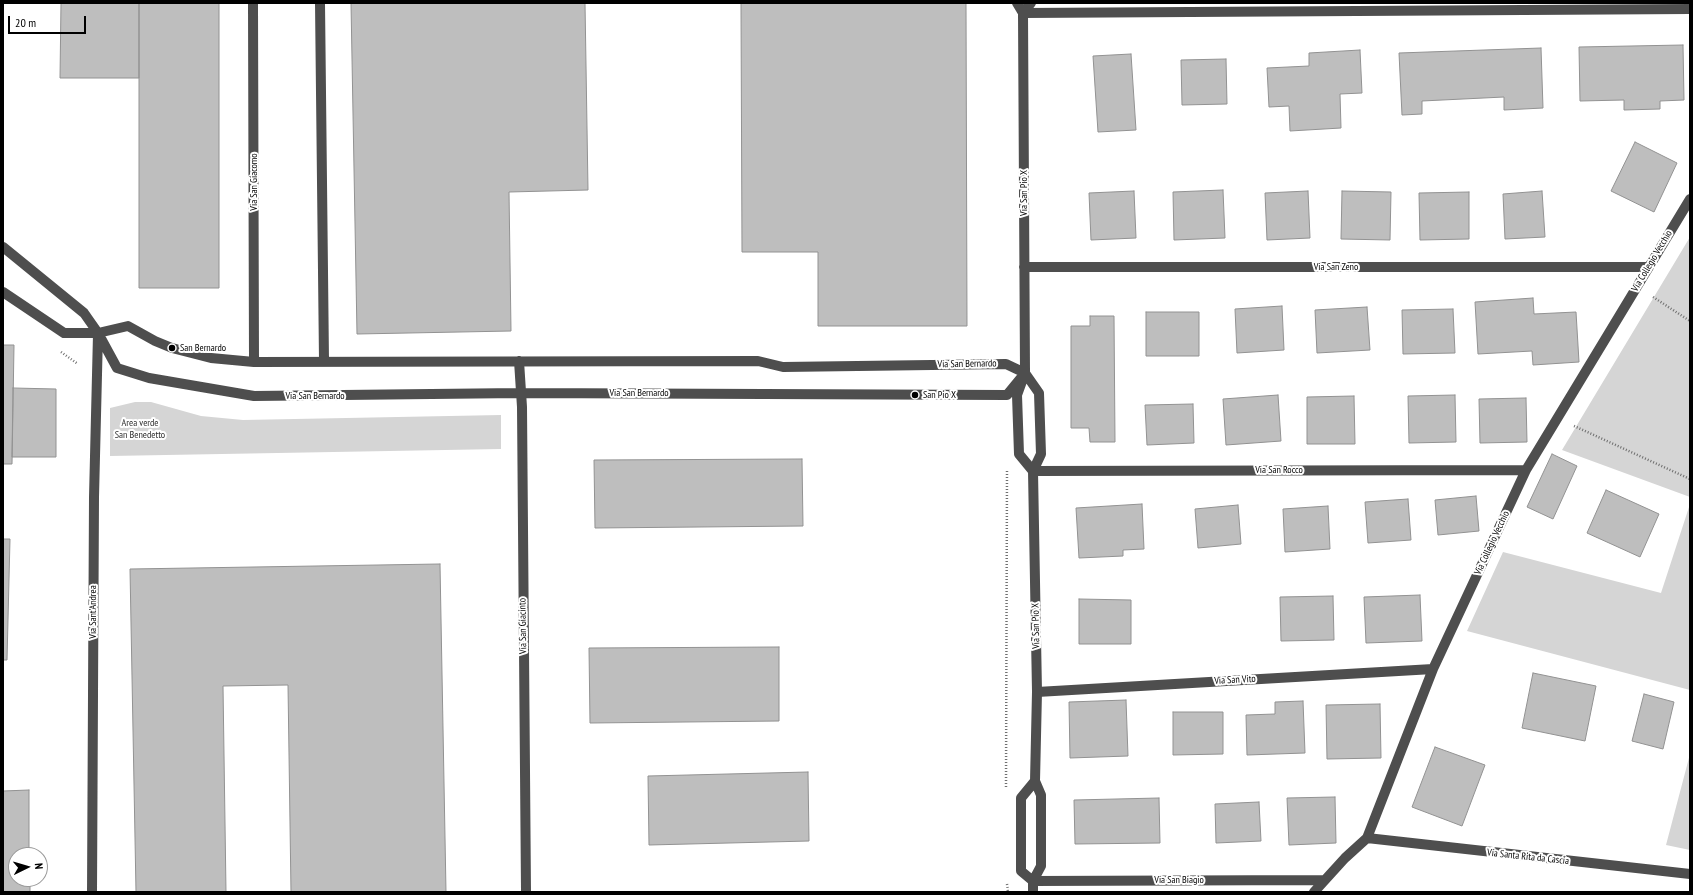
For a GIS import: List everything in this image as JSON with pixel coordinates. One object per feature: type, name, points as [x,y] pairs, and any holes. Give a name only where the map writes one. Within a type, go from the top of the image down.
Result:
[{"type":"street","name":"Via San Giacomo","points":[[254,3],[254,362]]},
{"type":"street","points":[[320,3],[324,361]]},
{"type":"street","name":"Via San Pio X","points":[[1017,3],[1022,13],[1025,373],[1017,395],[1019,454],[1032,471]]},
{"type":"street","points":[[1022,13],[1031,3]]},
{"type":"street","points":[[1022,13],[1690,9]]},
{"type":"street","name":"Via Collegio Vecchio","points":[[1314,892],[1344,858],[1367,838],[1434,669],[1526,470],[1690,199]]},
{"type":"street","name":"Via San Bernardo","points":[[3,246],[84,313],[98,333],[117,368],[149,378],[254,396],[520,393],[1007,395],[1025,373],[1006,364],[783,366],[758,361],[254,362],[211,358],[172,348],[155,341],[128,326],[98,333],[64,334],[3,292]]},
{"type":"street","name":"Via San Zeno","points":[[1024,267],[1648,267]]},
{"type":"street","name":"Via Sant'Andrea","points":[[92,892],[94,497],[98,333]]},
{"type":"street","name":"Via San Giacinto","points":[[518,361],[520,393],[526,892]]},
{"type":"street","name":"Via San Pio X","points":[[1025,373],[1039,393],[1041,454],[1032,471],[1037,692],[1035,781],[1041,795],[1041,866],[1033,881],[1033,892]]},
{"type":"street","name":"Via San Rocco","points":[[1032,471],[1526,470]]},
{"type":"street","name":"Via San Vito","points":[[1037,692],[1434,669]]},
{"type":"street","points":[[1033,881],[1021,871],[1021,798],[1035,781]]},
{"type":"street","name":"Via Santa Rita da Cascia","points":[[1367,838],[1690,874]]},
{"type":"street","name":"Via San Biagio","points":[[1033,881],[1325,880]]},
{"type":"path","points":[[1649,295],[1690,321]]},
{"type":"path","points":[[59,351],[97,377]]},
{"type":"path","points":[[1561,412],[1570,424],[1690,479]]},
{"type":"path","points":[[1006,792],[1007,467]]},
{"type":"path","points":[[1007,877],[1008,892]]},
{"type":"green space","points":[[1690,237],[1690,497],[1562,450]]},
{"type":"green space","name":"Area verde San Benedetto","points":[[135,402],[151,402],[201,416],[243,420],[501,415],[501,449],[110,456],[110,408]]},
{"type":"green space","points":[[1690,504],[1690,690],[1467,631],[1503,552],[1661,593]]},
{"type":"green space","points":[[1690,754],[1690,850],[1666,845]]},
{"type":"building","points":[[61,3],[139,3],[139,78],[60,78]]},
{"type":"building","points":[[139,3],[219,3],[219,288],[139,288]]},
{"type":"building","points":[[351,3],[585,3],[588,190],[509,192],[511,331],[357,334]]},
{"type":"building","points":[[741,3],[966,3],[967,326],[818,326],[818,252],[742,252]]},
{"type":"building","points":[[1683,45],[1684,100],[1660,101],[1660,109],[1624,110],[1624,100],[1580,101],[1579,47]]},
{"type":"building","points":[[1541,48],[1543,108],[1504,110],[1504,97],[1422,101],[1422,114],[1402,115],[1399,53]]},
{"type":"building","points":[[1360,50],[1362,93],[1340,94],[1341,128],[1290,131],[1289,106],[1269,107],[1267,68],[1309,66],[1309,53]]},
{"type":"building","points":[[1131,54],[1136,130],[1098,132],[1093,56]]},
{"type":"building","points":[[1226,59],[1227,104],[1182,105],[1181,60]]},
{"type":"building","points":[[1635,142],[1677,163],[1654,212],[1611,191]]},
{"type":"building","points":[[1223,190],[1225,238],[1174,240],[1173,192]]},
{"type":"building","points":[[1134,191],[1136,238],[1091,240],[1089,193]]},
{"type":"building","points":[[1308,191],[1310,238],[1267,240],[1265,193]]},
{"type":"building","points":[[1342,191],[1391,192],[1390,240],[1341,239]]},
{"type":"building","points":[[1542,191],[1545,237],[1505,239],[1503,194]]},
{"type":"building","points":[[1469,192],[1469,239],[1420,240],[1419,193]]},
{"type":"building","points":[[1533,298],[1534,314],[1576,312],[1579,362],[1533,365],[1532,351],[1478,354],[1475,302]]},
{"type":"building","points":[[1282,306],[1284,350],[1237,353],[1235,309]]},
{"type":"building","points":[[1367,307],[1370,350],[1317,353],[1315,310]]},
{"type":"building","points":[[1453,309],[1455,353],[1403,354],[1402,310]]},
{"type":"building","points":[[1146,312],[1199,312],[1199,356],[1146,356]]},
{"type":"building","points":[[1090,316],[1114,316],[1115,442],[1090,442],[1089,428],[1071,428],[1071,326],[1090,326]]},
{"type":"building","points":[[3,345],[14,345],[12,464],[3,464]]},
{"type":"building","points":[[13,388],[56,389],[56,457],[12,457]]},
{"type":"building","points":[[1278,395],[1281,441],[1226,445],[1223,399]]},
{"type":"building","points":[[1455,395],[1456,442],[1409,443],[1408,396]]},
{"type":"building","points":[[1354,396],[1355,444],[1307,444],[1307,397]]},
{"type":"building","points":[[1526,398],[1527,442],[1480,443],[1479,399]]},
{"type":"building","points":[[1193,404],[1194,443],[1147,445],[1145,405]]},
{"type":"building","points":[[1552,454],[1577,466],[1553,519],[1527,507]]},
{"type":"building","points":[[802,459],[803,526],[595,528],[594,460]]},
{"type":"building","points":[[1606,490],[1659,514],[1640,557],[1587,533]]},
{"type":"building","points":[[1476,496],[1479,531],[1438,535],[1435,500]]},
{"type":"building","points":[[1408,499],[1411,540],[1368,543],[1365,502]]},
{"type":"building","points":[[1142,504],[1144,549],[1123,550],[1123,556],[1079,558],[1076,508]]},
{"type":"building","points":[[1238,505],[1241,544],[1198,548],[1195,509]]},
{"type":"building","points":[[1328,506],[1330,549],[1285,552],[1283,509]]},
{"type":"building","points":[[3,539],[10,539],[7,660],[3,660]]},
{"type":"building","points":[[440,564],[446,892],[291,892],[288,685],[223,686],[226,892],[136,892],[130,569]]},
{"type":"building","points":[[1420,595],[1422,641],[1366,643],[1364,597]]},
{"type":"building","points":[[1333,596],[1334,640],[1281,641],[1280,597]]},
{"type":"building","points":[[1079,599],[1131,600],[1131,644],[1079,644]]},
{"type":"building","points":[[779,647],[779,721],[590,723],[589,648]]},
{"type":"building","points":[[1533,673],[1596,686],[1585,741],[1522,728]]},
{"type":"building","points":[[1644,694],[1674,702],[1663,749],[1632,741]]},
{"type":"building","points":[[1126,700],[1128,756],[1070,758],[1069,702]]},
{"type":"building","points":[[1303,701],[1305,753],[1247,755],[1246,715],[1275,714],[1275,702]]},
{"type":"building","points":[[1380,704],[1381,758],[1327,759],[1326,705]]},
{"type":"building","points":[[1173,712],[1223,712],[1223,754],[1173,755]]},
{"type":"building","points":[[1435,747],[1485,765],[1462,826],[1412,807]]},
{"type":"building","points":[[808,772],[809,841],[649,845],[648,776]]},
{"type":"building","points":[[29,790],[29,847],[8,847],[8,887],[30,887],[30,892],[3,892],[3,791]]},
{"type":"building","points":[[1335,797],[1336,843],[1289,845],[1287,798]]},
{"type":"building","points":[[1159,798],[1160,843],[1075,844],[1074,800]]},
{"type":"building","points":[[1259,802],[1261,841],[1216,843],[1215,804]]},
{"type":"place","name":"San Bernardo","points":[[172,348]]},
{"type":"place","name":"San Pio X","points":[[915,395]]}]
